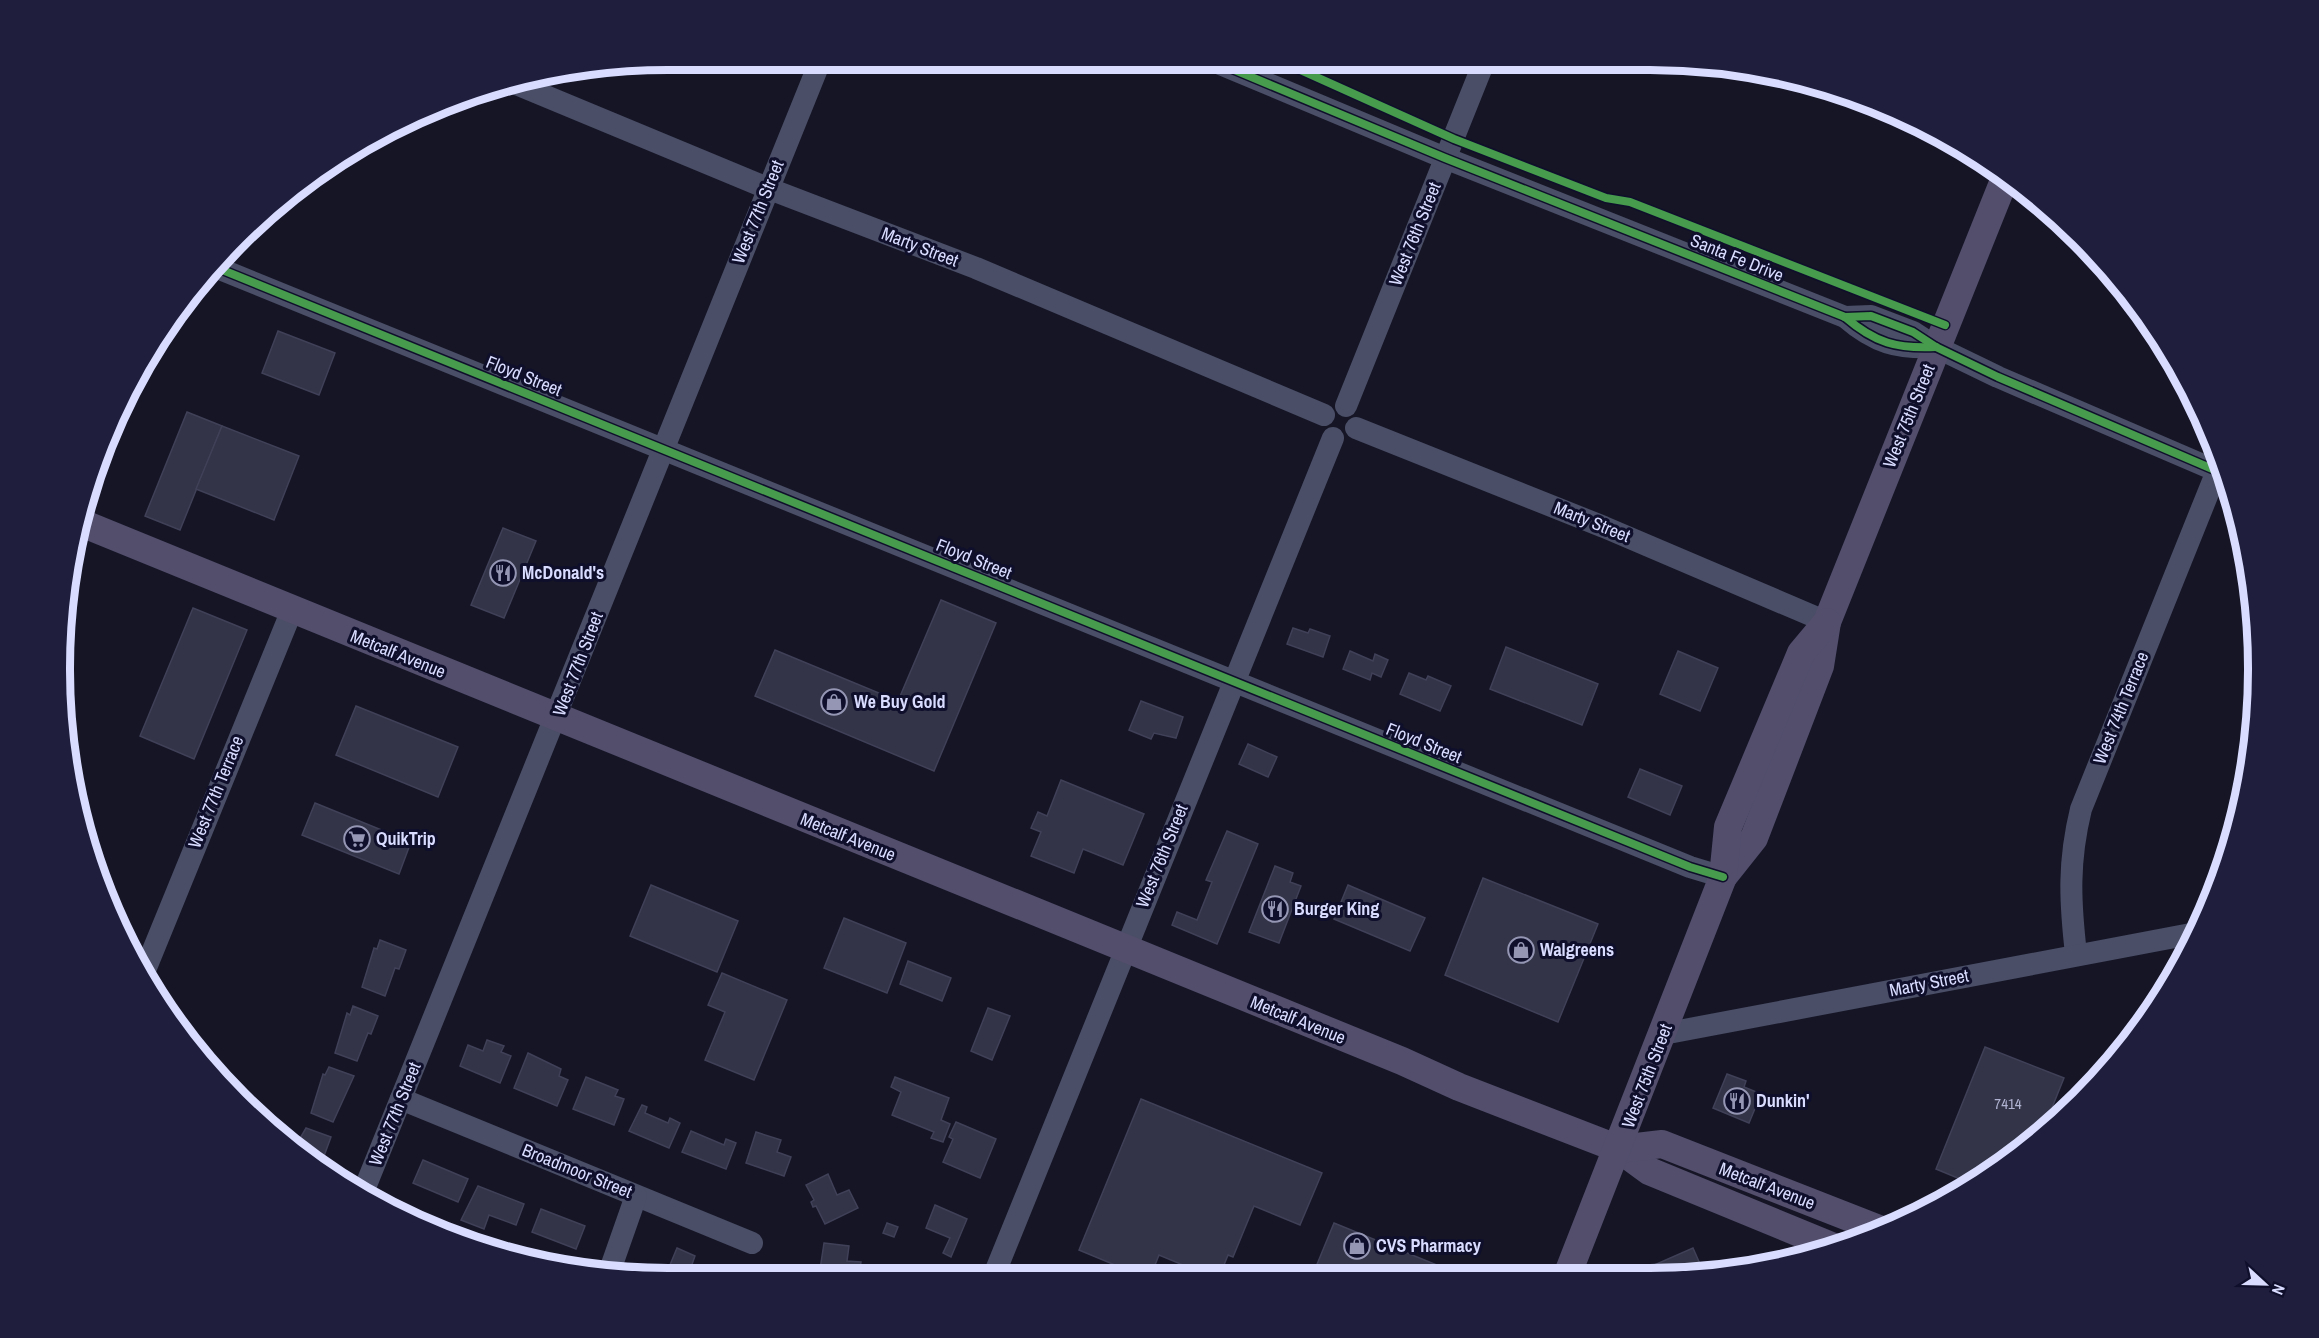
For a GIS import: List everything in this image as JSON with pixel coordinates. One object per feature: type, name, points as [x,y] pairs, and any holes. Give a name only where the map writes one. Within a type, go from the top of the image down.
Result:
[{"type":"main road","name":"West 75th Street","points":[[1570,1268],[1619,1149],[1723,877],[1728,827],[1801,653],[1827,622],[2002,185]]},
{"type":"main road","name":"Metcalf Avenue","points":[[88,526],[557,719],[1125,948],[1459,1087],[1619,1149],[1649,1171],[1822,1242]]},
{"type":"main road","name":"Metcalf Avenue","points":[[1619,1149],[1662,1144],[1870,1225]]},
{"type":"street","name":"West 77th Street","points":[[366,1185],[488,880],[557,719],[662,448],[816,70]]},
{"type":"street","name":"Santa Fe Drive","points":[[1235,70],[1445,158],[1845,317],[1871,316],[1914,332],[1936,347],[2214,469]]},
{"type":"street","name":"West 76th Street","points":[[1346,406],[1481,70]]},
{"type":"street","name":"Marty Street","points":[[526,88],[767,188],[976,268],[1324,415]]},
{"type":"street","name":"Floyd Street","points":[[223,270],[1690,867],[1723,877]]},
{"type":"street","points":[[1336,405],[1346,406],[1355,414],[1356,428],[1345,438],[1333,438],[1323,427],[1324,415],[1336,405]]},
{"type":"street","name":"Marty Street","points":[[1356,428],[1605,527],[1827,622]]},
{"type":"street","name":"West 76th Street","points":[[997,1268],[1333,438]]},
{"type":"street","name":"West 74th Terrace","points":[[2076,954],[2069,883],[2072,852],[2081,809],[2218,480]]},
{"type":"street","name":"West 77th Terrace","points":[[148,963],[292,610]]},
{"type":"street","name":"Marty Street","points":[[1663,1034],[2187,935]]},
{"type":"street","name":"Broadmoor Street","points":[[401,1099],[752,1244]]},
{"type":"street","points":[[612,1264],[636,1196]]},
{"type":"building","points":[[278,331],[335,353],[319,395],[262,373]]},
{"type":"building","points":[[187,412],[222,426],[180,530],[145,516]]},
{"type":"building","points":[[222,426],[299,456],[274,520],[196,489]]},
{"type":"building","name":"McDonald's","points":[[503,528],[536,541],[504,618],[471,605]]},
{"type":"building","points":[[941,600],[996,623],[934,771],[755,696],[775,650],[898,701]]},
{"type":"building","points":[[193,608],[247,630],[194,759],[140,736]]},
{"type":"building","points":[[1293,628],[1308,633],[1310,629],[1330,636],[1323,657],[1287,644]]},
{"type":"building","points":[[1506,647],[1598,684],[1582,725],[1490,689]]},
{"type":"building","points":[[1350,651],[1373,661],[1375,654],[1388,660],[1381,677],[1372,673],[1370,680],[1343,669]]},
{"type":"building","points":[[1678,651],[1718,668],[1700,711],[1660,694]]},
{"type":"building","points":[[1409,673],[1426,680],[1428,676],[1451,686],[1440,711],[1400,694]]},
{"type":"building","points":[[1141,701],[1183,717],[1176,738],[1154,733],[1151,739],[1129,730]]},
{"type":"building","name":"QuikTrip","points":[[356,706],[458,747],[438,797],[336,755]]},
{"type":"building","points":[[1248,744],[1277,757],[1268,777],[1239,764]]},
{"type":"building","points":[[1640,769],[1682,786],[1670,815],[1628,797]]},
{"type":"building","points":[[1061,780],[1144,814],[1123,865],[1083,849],[1074,873],[1031,856],[1041,832],[1031,828],[1038,812],[1047,816]]},
{"type":"building","name":"QuikTrip","points":[[315,803],[411,842],[399,874],[302,835]]},
{"type":"building","points":[[1227,831],[1258,844],[1217,944],[1172,925],[1177,912],[1197,920],[1212,882],[1206,880]]},
{"type":"building","name":"Burger King","points":[[1275,866],[1293,873],[1290,882],[1301,886],[1279,943],[1249,932]]},
{"type":"building","name":"Walgreens","points":[[1483,878],[1598,924],[1558,1022],[1445,975]]},
{"type":"building","points":[[651,885],[738,921],[717,972],[630,936]]},
{"type":"building","points":[[1348,885],[1425,918],[1410,951],[1334,919]]},
{"type":"building","points":[[844,918],[906,943],[887,993],[824,968]]},
{"type":"building","points":[[380,940],[406,950],[399,969],[395,968],[385,996],[362,987],[374,948],[377,949]]},
{"type":"building","points":[[908,961],[951,978],[942,1001],[900,984]]},
{"type":"building","points":[[722,973],[787,1000],[754,1080],[705,1060],[725,1012],[708,1005]]},
{"type":"building","points":[[353,1006],[378,1016],[371,1034],[368,1033],[357,1061],[335,1053],[347,1013],[350,1015]]},
{"type":"building","points":[[988,1008],[1010,1016],[992,1060],[971,1051]]},
{"type":"building","points":[[487,1040],[504,1046],[501,1052],[511,1056],[500,1083],[460,1066],[468,1045],[483,1051]]},
{"type":"building","points":[[1985,1047],[2064,1078],[2049,1115],[1983,1167],[1962,1180],[1936,1169]]},
{"type":"building","points":[[528,1053],[561,1069],[559,1076],[568,1080],[557,1106],[514,1088]]},
{"type":"building","points":[[329,1067],[354,1076],[333,1122],[311,1113],[323,1074],[325,1075]]},
{"type":"building","name":"Dunkin'","points":[[1727,1074],[1746,1081],[1744,1087],[1761,1094],[1749,1123],[1713,1108]]},
{"type":"building","points":[[586,1077],[618,1090],[615,1096],[624,1099],[614,1125],[573,1109]]},
{"type":"building","points":[[895,1077],[949,1098],[941,1120],[950,1124],[943,1142],[931,1138],[934,1132],[892,1115],[901,1092],[891,1087]]},
{"type":"building","points":[[1141,1099],[1322,1173],[1300,1225],[1254,1206],[1233,1257],[1228,1255],[1223,1268],[1190,1268],[1159,1255],[1154,1268],[1122,1268],[1079,1250]]},
{"type":"building","points":[[642,1105],[647,1107],[645,1113],[668,1123],[670,1118],[680,1123],[669,1148],[629,1131]]},
{"type":"building","points":[[956,1122],[996,1139],[980,1178],[943,1162],[953,1139],[949,1137]]},
{"type":"building","points":[[306,1128],[331,1137],[324,1156],[299,1139]]},
{"type":"building","points":[[691,1131],[724,1145],[726,1139],[736,1143],[726,1169],[682,1152]]},
{"type":"building","points":[[756,1132],[781,1140],[777,1152],[791,1157],[784,1176],[746,1163]]},
{"type":"building","points":[[423,1160],[468,1179],[458,1202],[413,1183]]},
{"type":"building","points":[[828,1174],[837,1195],[849,1190],[858,1208],[825,1224],[816,1206],[813,1207],[811,1202],[814,1200],[806,1185]]},
{"type":"building","points":[[478,1186],[524,1204],[516,1225],[489,1215],[484,1229],[461,1220]]},
{"type":"building","points":[[935,1205],[967,1219],[951,1257],[943,1253],[950,1238],[926,1228]]},
{"type":"building","points":[[541,1209],[585,1226],[576,1249],[532,1232]]},
{"type":"building","points":[[887,1223],[898,1227],[894,1237],[883,1233]]},
{"type":"building","name":"CVS Pharmacy","points":[[1334,1223],[1444,1268],[1315,1268]]},
{"type":"building","points":[[824,1243],[849,1246],[847,1261],[861,1262],[860,1268],[820,1268]]},
{"type":"building","points":[[677,1248],[695,1256],[691,1268],[669,1268]]},
{"type":"building","points":[[1693,1248],[1700,1265],[1689,1266],[1647,1268]]},
{"type":"cycle path","points":[[1235,70],[1445,158],[1845,317],[1866,333],[1887,342],[1910,347],[1936,347]]},
{"type":"cycle path","points":[[1301,70],[1454,139],[1606,198],[1630,202],[1945,325]]},
{"type":"cycle path","points":[[223,270],[1690,867],[1723,877]]},
{"type":"cycle path","points":[[1845,317],[1871,316],[1913,332],[1936,347],[1998,377],[2214,470]]},
{"type":"place","name":"McDonald's","points":[[503,573]]},
{"type":"place","name":"We Buy Gold","points":[[834,702]]},
{"type":"place","name":"QuikTrip","points":[[357,839]]},
{"type":"place","name":"Burger King","points":[[1275,909]]},
{"type":"place","name":"Walgreens","points":[[1521,950]]},
{"type":"place","name":"Dunkin'","points":[[1737,1101]]},
{"type":"place","name":"CVS Pharmacy","points":[[1357,1246]]}]
